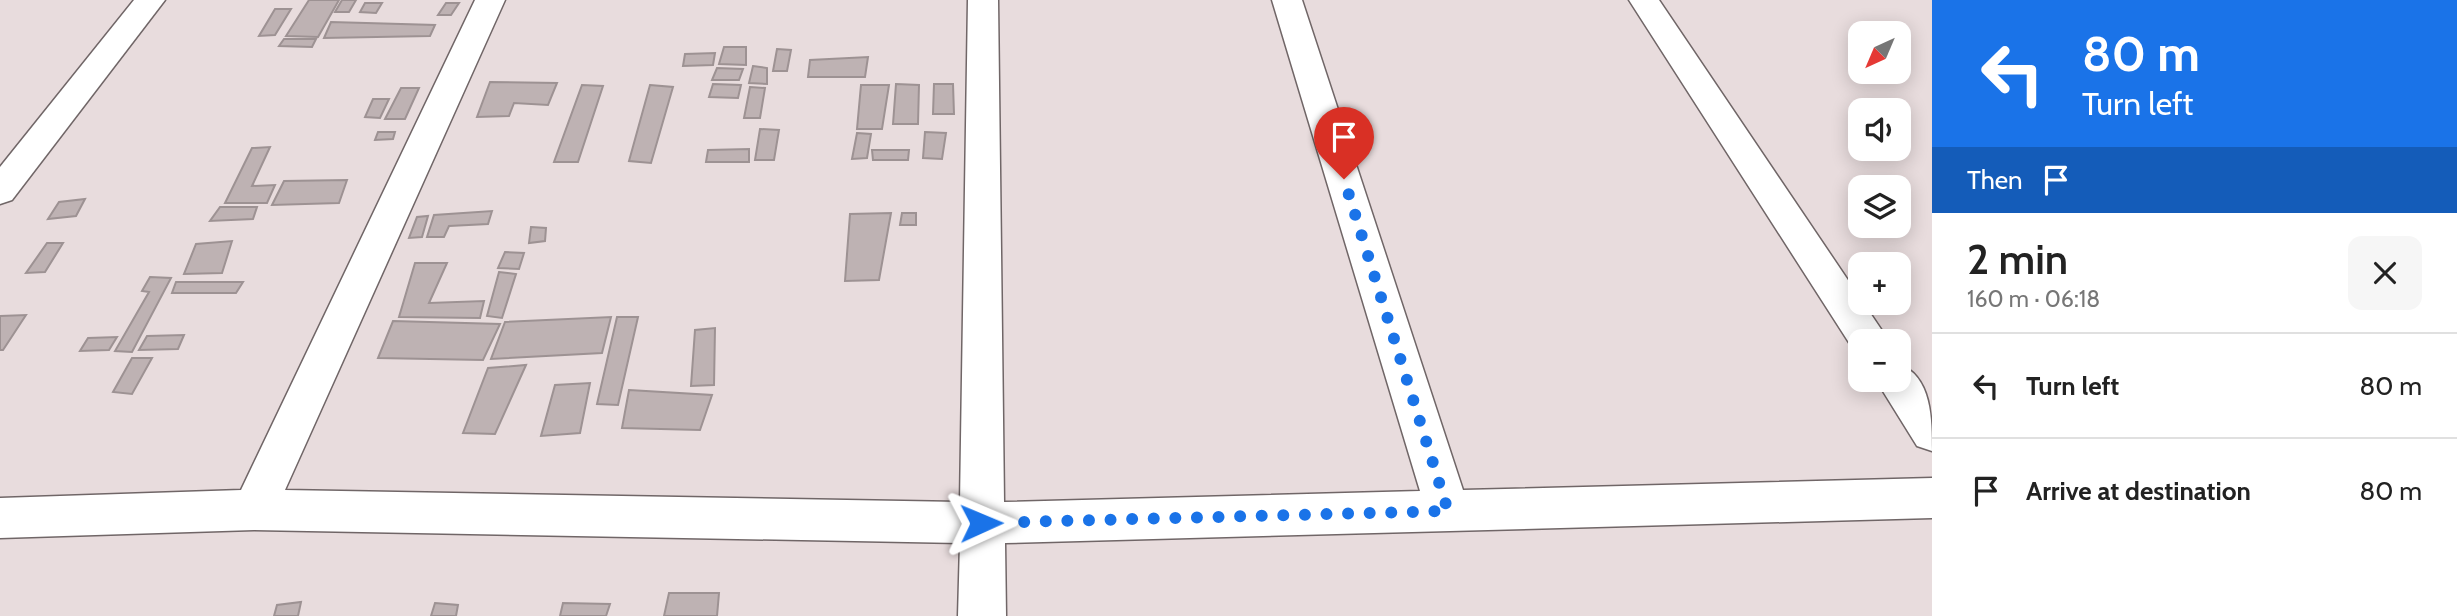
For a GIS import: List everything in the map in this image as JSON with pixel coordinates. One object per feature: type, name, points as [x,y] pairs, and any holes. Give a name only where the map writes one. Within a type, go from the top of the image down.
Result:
[{"type":"street","points":[[3,182],[150,0]]},
{"type":"street","points":[[254,510],[490,0]]},
{"type":"street","points":[[982,616],[983,0]]},
{"type":"street","points":[[1287,0],[1448,511]]},
{"type":"street","points":[[1644,0],[1862,329]]},
{"type":"street","points":[[1904,392],[1932,433]]},
{"type":"street","points":[[0,518],[254,510],[981,523],[1932,498]]},
{"type":"building","points":[[309,0],[339,0],[318,37],[286,36]]},
{"type":"building","points":[[342,0],[356,0],[349,12],[335,12]]},
{"type":"building","points":[[365,3],[382,3],[376,13],[360,12]]},
{"type":"building","points":[[446,3],[459,3],[451,15],[438,15]]},
{"type":"building","points":[[275,9],[291,9],[275,35],[259,36]]},
{"type":"building","points":[[331,22],[435,25],[430,36],[324,38]]},
{"type":"building","points":[[284,39],[316,39],[312,47],[279,46]]},
{"type":"building","points":[[724,47],[746,47],[746,65],[719,64]]},
{"type":"building","points":[[777,49],[791,50],[787,71],[773,71]]},
{"type":"building","points":[[715,53],[713,65],[683,66],[685,54]]},
{"type":"building","points":[[868,57],[865,77],[808,77],[810,60]]},
{"type":"building","points":[[753,66],[767,68],[767,84],[749,83]]},
{"type":"building","points":[[717,68],[743,69],[739,80],[712,80]]},
{"type":"building","points":[[490,82],[557,83],[548,105],[514,103],[509,116],[477,117]]},
{"type":"building","points":[[713,84],[741,85],[738,98],[709,97]]},
{"type":"building","points":[[896,84],[919,85],[918,124],[893,124]]},
{"type":"building","points":[[934,84],[953,84],[954,114],[933,114]]},
{"type":"building","points":[[582,85],[603,86],[578,162],[554,162]]},
{"type":"building","points":[[650,85],[673,87],[651,163],[629,161]]},
{"type":"building","points":[[861,85],[889,85],[882,129],[857,129]]},
{"type":"building","points":[[750,87],[765,88],[760,118],[744,118]]},
{"type":"building","points":[[401,88],[419,88],[405,119],[385,119]]},
{"type":"building","points":[[373,99],[389,99],[380,118],[365,117]]},
{"type":"building","points":[[760,129],[779,130],[774,160],[755,160]]},
{"type":"building","points":[[378,132],[395,132],[393,139],[375,140]]},
{"type":"building","points":[[925,132],[946,133],[942,159],[923,158]]},
{"type":"building","points":[[857,133],[871,134],[867,158],[852,159]]},
{"type":"building","points":[[270,147],[252,186],[275,185],[267,203],[225,203],[252,148]]},
{"type":"building","points":[[749,149],[749,162],[706,162],[708,150]]},
{"type":"building","points":[[872,150],[909,150],[908,160],[873,160]]},
{"type":"building","points":[[347,180],[339,203],[272,205],[284,181]]},
{"type":"building","points":[[85,199],[76,216],[48,219],[59,202]]},
{"type":"building","points":[[220,207],[257,207],[253,219],[210,221]]},
{"type":"building","points":[[492,211],[488,224],[449,226],[444,237],[427,237],[434,215]]},
{"type":"building","points":[[891,213],[879,280],[845,281],[850,214]]},
{"type":"building","points":[[902,213],[916,213],[916,225],[900,225]]},
{"type":"building","points":[[428,216],[422,237],[409,238],[417,217]]},
{"type":"building","points":[[531,227],[546,228],[545,241],[529,243]]},
{"type":"building","points":[[232,241],[222,273],[184,274],[196,244]]},
{"type":"building","points":[[47,243],[63,243],[45,272],[26,273]]},
{"type":"building","points":[[505,252],[524,253],[519,269],[498,268]]},
{"type":"building","points":[[415,263],[447,263],[429,303],[484,301],[480,318],[399,317]]},
{"type":"building","points":[[499,272],[516,274],[502,318],[487,316]]},
{"type":"building","points":[[150,277],[171,278],[132,352],[115,351],[149,292],[142,291]]},
{"type":"building","points":[[176,282],[243,282],[236,293],[172,293]]},
{"type":"building","points":[[26,315],[3,350],[0,350],[0,316]]},
{"type":"building","points":[[611,317],[602,353],[491,359],[505,322]]},
{"type":"building","points":[[617,317],[638,317],[618,405],[597,404]]},
{"type":"building","points":[[393,321],[500,324],[483,360],[378,358]]},
{"type":"building","points":[[715,328],[714,385],[691,386],[695,330]]},
{"type":"building","points":[[184,335],[178,349],[139,350],[147,336]]},
{"type":"building","points":[[117,337],[109,350],[80,351],[88,338]]},
{"type":"building","points":[[132,358],[152,358],[132,394],[113,392]]},
{"type":"building","points":[[526,365],[495,434],[463,433],[488,368]]},
{"type":"building","points":[[590,383],[580,433],[541,436],[555,385]]},
{"type":"building","points":[[629,390],[712,395],[700,430],[622,428]]},
{"type":"building","points":[[669,593],[719,593],[717,616],[664,616]]},
{"type":"building","points":[[301,602],[298,616],[274,616],[277,605]]},
{"type":"building","points":[[435,603],[458,605],[456,616],[431,616]]},
{"type":"building","points":[[563,603],[610,604],[606,616],[560,616]]},
{"type":"route","points":[[981,523],[1448,511],[1344,179]]}]
